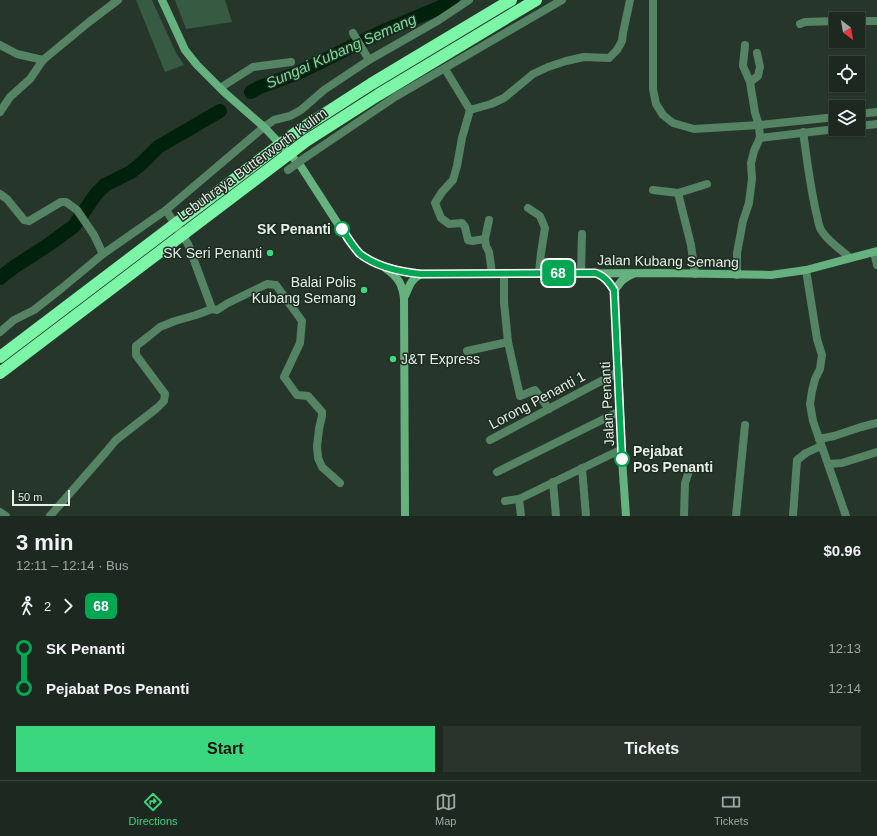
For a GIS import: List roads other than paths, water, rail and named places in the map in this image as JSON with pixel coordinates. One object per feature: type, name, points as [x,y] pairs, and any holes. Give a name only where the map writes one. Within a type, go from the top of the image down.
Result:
[{"type":"highway","name":"Lebuhraya Butterworth Kulim","points":[[0,357],[298,131],[371,84],[511,0]]},
{"type":"highway","name":"Lebuhraya Butterworth Kulim","points":[[0,373],[306,141],[378,95],[536,0]]},
{"type":"main road","name":"Jalan Kubang Semang","points":[[162,0],[185,50],[197,65],[262,126],[300,165],[349,241],[359,253],[380,265],[421,274],[636,273],[771,275],[806,270],[876,252]]},
{"type":"main road","points":[[380,265],[398,279],[404,298],[405,516]]},
{"type":"main road","points":[[596,273],[608,280],[614,290],[626,277],[636,273]]},
{"type":"main road","points":[[404,298],[414,278],[421,274]]},
{"type":"main road","name":"Jalan Penanti","points":[[614,290],[626,516]]},
{"type":"street","points":[[0,112],[10,97],[30,79],[43,60],[118,0]]},
{"type":"street","points":[[0,332],[14,320],[34,310],[103,254],[166,210],[262,126],[274,120],[290,116],[301,110],[324,90],[369,60],[439,20],[469,0]]},
{"type":"street","points":[[288,170],[395,97],[562,0]]},
{"type":"street","points":[[470,110],[491,104],[504,98],[533,74],[548,67],[584,57],[609,58],[617,50],[622,41],[630,0]]},
{"type":"street","points":[[653,0],[653,89],[656,104],[663,115],[673,123],[694,129],[759,125],[829,117]]},
{"type":"street","points":[[800,24],[805,22],[829,20]]},
{"type":"street","points":[[865,21],[877,21]]},
{"type":"street","points":[[354,35],[369,60]]},
{"type":"street","points":[[0,45],[17,54],[43,60]]},
{"type":"street","points":[[737,275],[737,253],[743,221],[749,203],[754,151],[760,138],[759,125],[755,112],[750,82],[743,66],[745,45]]},
{"type":"street","points":[[750,82],[758,76],[760,67],[757,53]]},
{"type":"street","points":[[222,90],[253,67],[291,62]]},
{"type":"street","points":[[445,69],[470,110],[453,180],[442,192],[435,203],[441,218],[449,224],[462,223],[465,227],[468,240],[472,241],[485,239]]},
{"type":"street","points":[[865,113],[877,112]]},
{"type":"street","points":[[865,125],[877,124]]},
{"type":"street","points":[[760,138],[829,130]]},
{"type":"street","points":[[803,132],[814,203],[821,229],[830,241],[850,258]]},
{"type":"street","points":[[653,190],[678,193],[706,184]]},
{"type":"street","points":[[678,193],[691,245],[695,274]]},
{"type":"street","points":[[0,194],[7,199],[24,220],[29,221],[61,202],[66,202],[77,210],[94,235],[103,254]]},
{"type":"street","points":[[528,208],[540,216],[546,228],[539,273]]},
{"type":"street","points":[[166,210],[188,244],[212,309]]},
{"type":"street","points":[[489,220],[485,239],[489,252],[492,273]]},
{"type":"street","points":[[581,273],[582,234]]},
{"type":"street","points":[[876,252],[877,265]]},
{"type":"street","points":[[806,270],[817,339],[822,355],[820,369],[815,379],[810,404],[813,421],[846,516]]},
{"type":"street","points":[[504,273],[504,302],[508,342],[520,396],[534,390],[549,409]]},
{"type":"street","points":[[50,516],[116,440],[164,401],[165,394],[136,355],[136,346],[160,327],[175,321],[196,316],[212,309],[217,310],[267,284],[276,285],[302,321],[300,344],[284,377],[297,395],[308,396],[322,412],[318,434],[318,458],[322,467],[340,483]]},
{"type":"street","points":[[467,351],[508,342]]},
{"type":"street","name":"Lorong Penanti 1","points":[[490,440],[618,372]]},
{"type":"street","points":[[497,472],[620,411]]},
{"type":"street","points":[[793,516],[797,460],[820,442],[861,427],[877,423]]},
{"type":"street","points":[[736,516],[746,426]]},
{"type":"street","points":[[505,500],[519,499],[622,449]]},
{"type":"street","points":[[828,464],[842,463],[877,452]]},
{"type":"street","points":[[582,468],[586,516]]},
{"type":"street","points":[[684,516],[685,483],[690,468]]},
{"type":"street","points":[[553,482],[556,516]]},
{"type":"street","points":[[519,499],[521,516]]},
{"type":"street","points":[[0,512],[6,516]]},
{"type":"waterway","name":"Sungai Kubang Semang","points":[[251,92],[260,87],[298,73],[379,33],[441,7],[452,0]]},
{"type":"waterway","name":"Sungai Kubang Semang","points":[[0,278],[74,226],[96,194],[105,185],[131,172],[158,147],[220,111]]},
{"type":"place","name":"SK Penanti","points":[[342,229]]},
{"type":"place","name":"SK Seri Penanti","points":[[270,253]]},
{"type":"place","name":"Balai Polis Kubang Semang","points":[[364,290]]},
{"type":"place","name":"J&T Express","points":[[393,359]]},
{"type":"place","name":"Pejabat Pos Penanti","points":[[622,459]]}]
